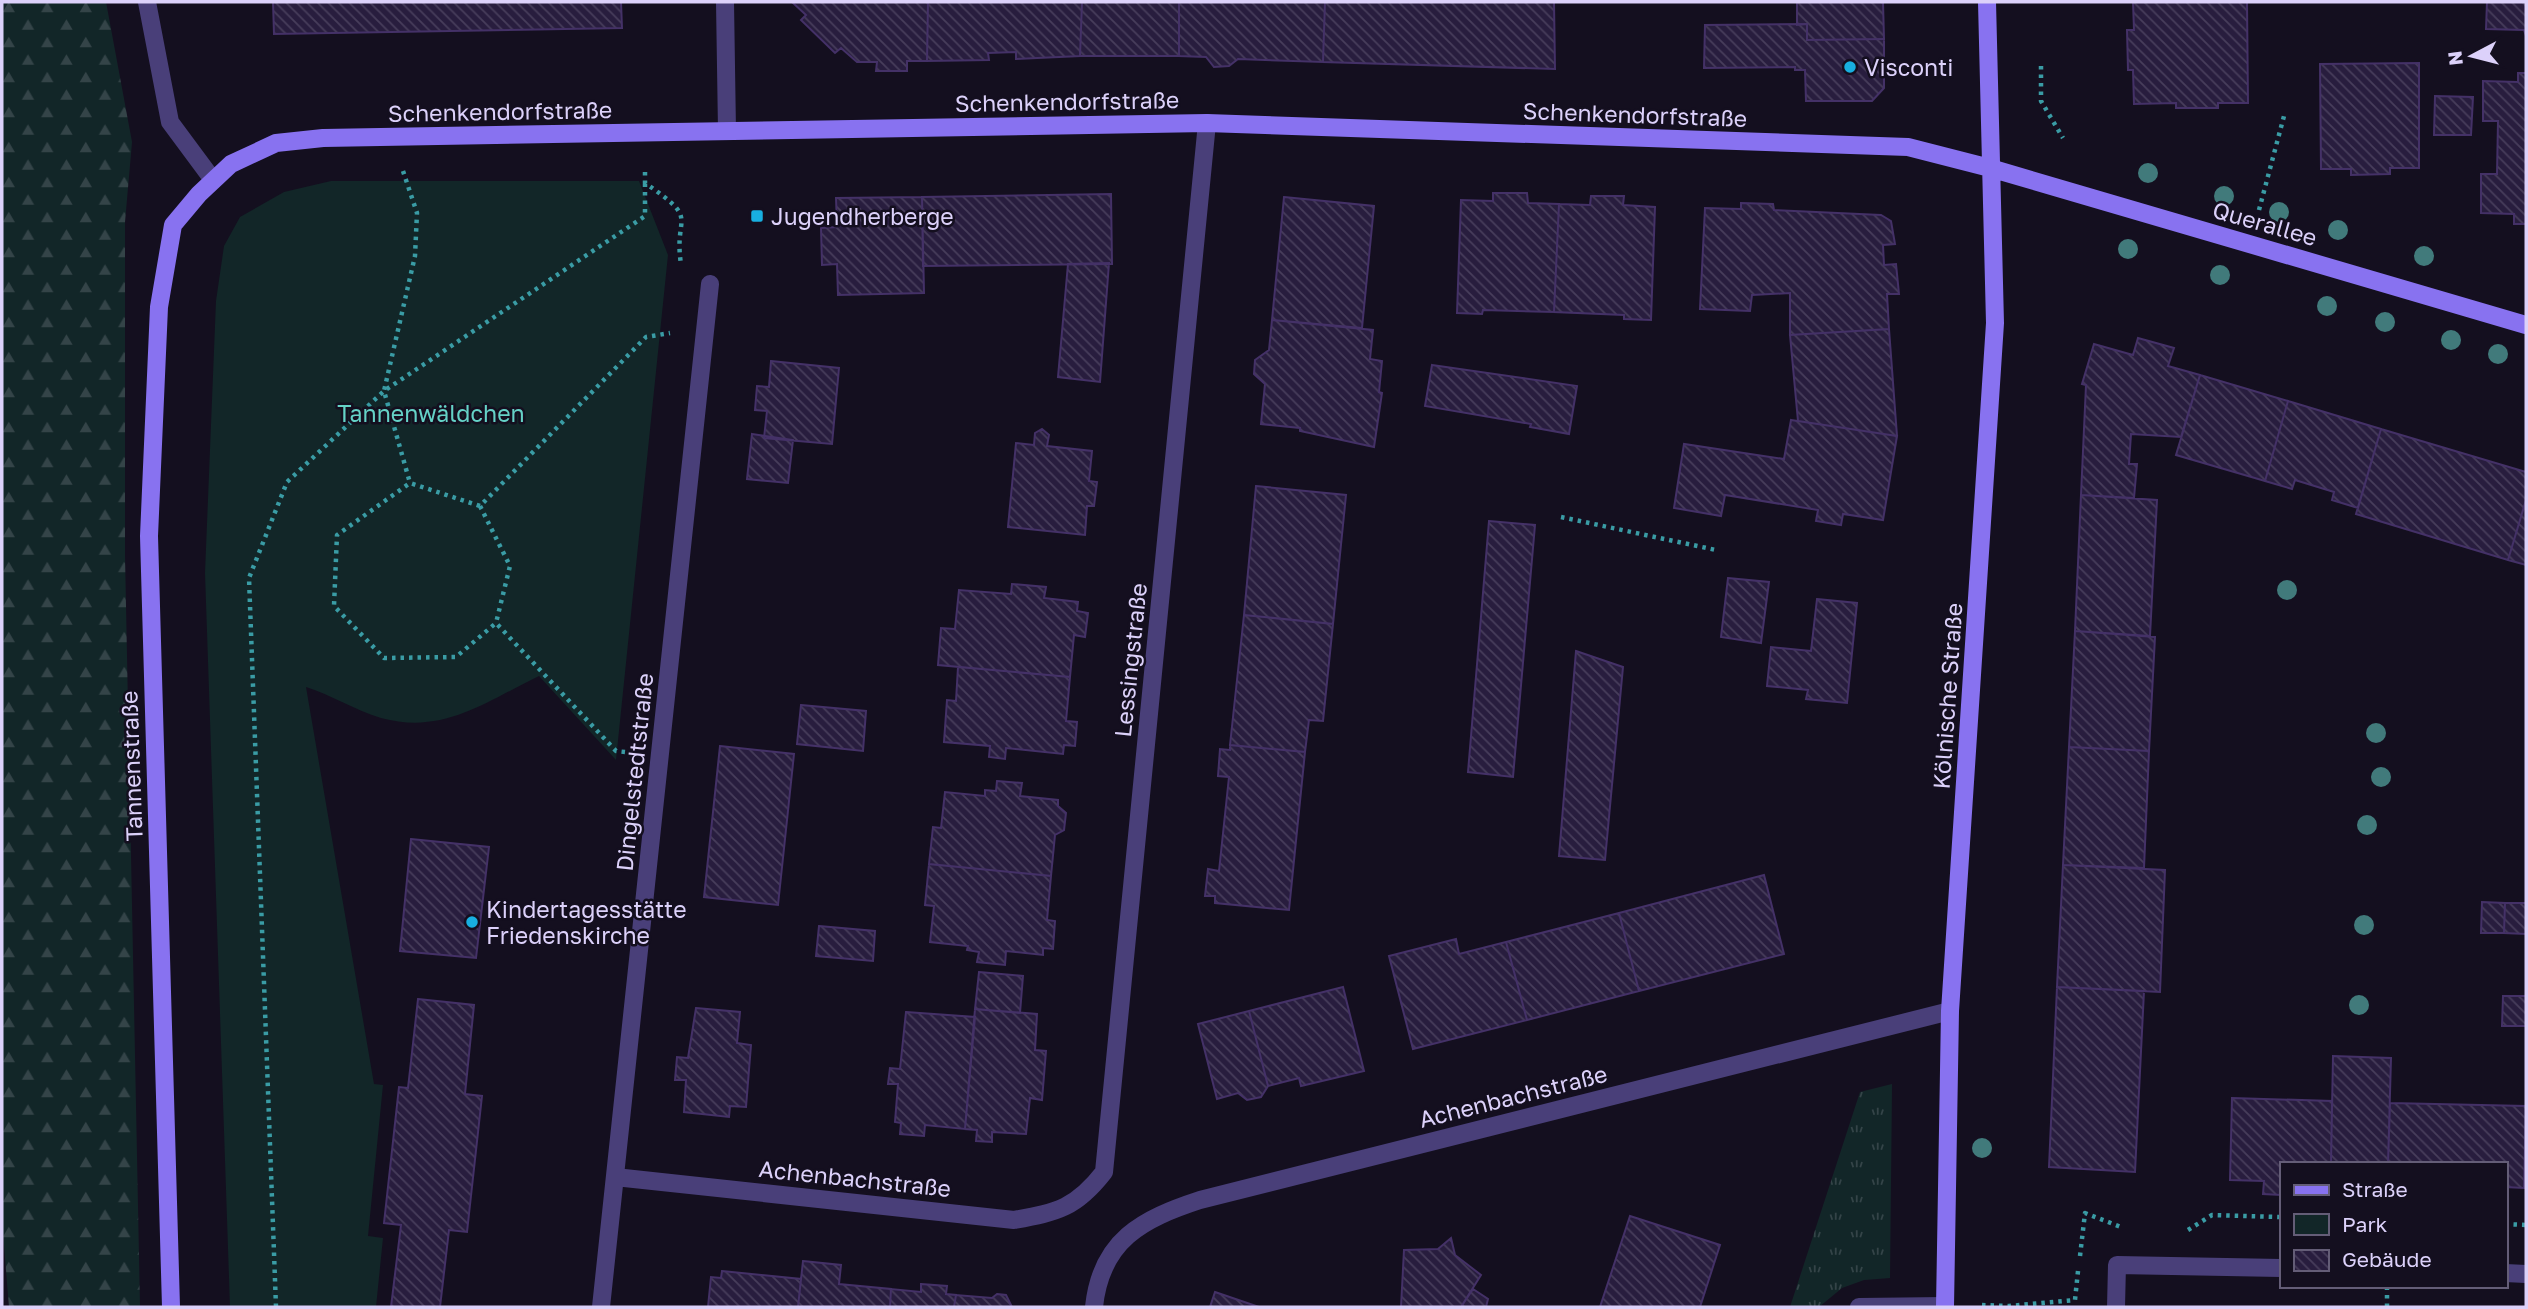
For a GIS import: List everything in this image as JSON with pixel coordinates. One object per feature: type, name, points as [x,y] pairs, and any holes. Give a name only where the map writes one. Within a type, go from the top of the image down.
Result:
[{"type":"street","points":[[147,2],[170,122],[213,180]]},
{"type":"street","points":[[725,2],[727,131]]},
{"type":"street","name":"Kölnische Straße","points":[[1859,1307],[1945,1306],[1950,1011],[1994,323],[1987,2]]},
{"type":"street","name":"Schenkendorfstraße","points":[[173,225],[230,164],[276,144],[323,138],[1207,123],[1908,147],[1990,168]]},
{"type":"street","name":"Lessingstraße","points":[[1086,1196],[1104,1172],[1109,1135],[1207,123]]},
{"type":"street","name":"Querallee","points":[[1990,168],[2526,325]]},
{"type":"street","name":"Tannenstraße","points":[[172,1307],[149,536],[159,307],[173,225]]},
{"type":"street","name":"Dingelstedtstraße","points":[[601,1307],[710,284]]},
{"type":"street","name":"Achenbachstraße","points":[[1094,1307],[1105,1261],[1126,1235],[1163,1213],[1200,1200],[1950,1011]]},
{"type":"street","name":"Achenbachstraße","points":[[615,1177],[1014,1220],[1051,1213],[1086,1196]]},
{"type":"street","points":[[2116,1307],[2117,1265],[2280,1268]]},
{"type":"street","points":[[2507,1273],[2526,1274]]},
{"type":"path","points":[[2041,66],[2041,101],[2063,138]]},
{"type":"path","points":[[2266,183],[2284,116]]},
{"type":"path","points":[[392,137],[417,213],[415,256],[384,391],[410,483]]},
{"type":"path","points":[[276,1307],[249,578],[287,482],[384,391],[645,216],[645,172]]},
{"type":"path","points":[[645,183],[673,202],[684,218],[680,264]]},
{"type":"path","points":[[480,506],[646,337],[674,332]]},
{"type":"path","points":[[410,483],[480,506],[510,566],[496,623],[456,657],[384,658],[334,606],[337,535],[410,483]]},
{"type":"path","points":[[1561,517],[1716,550]]},
{"type":"path","points":[[496,623],[615,751],[629,752]]},
{"type":"path","points":[[1982,1306],[2075,1300],[2085,1213],[2122,1228]]},
{"type":"path","points":[[2174,1231],[2187,1230],[2212,1215],[2280,1217]]},
{"type":"path","points":[[2507,1224],[2526,1225]]},
{"type":"path","points":[[2387,1288],[2387,1307]]},
{"type":"green space","points":[[2,2],[106,2],[132,142],[125,222],[125,556],[140,1307],[9,1307],[2,1221]]},
{"type":"green space","name":"Tannenwäldchen","points":[[331,181],[639,181],[668,255],[616,760],[539,676],[463,713],[425,722],[381,718],[306,687],[374,1084],[383,1085],[368,1236],[383,1238],[376,1307],[230,1307],[205,573],[216,301],[224,246],[240,217],[284,192]]},
{"type":"green space","points":[[1892,1084],[1890,1278],[1864,1280],[1842,1288],[1819,1307],[1790,1307],[1860,1092]]},
{"type":"building","points":[[273,2],[621,2],[622,28],[274,34]]},
{"type":"building","points":[[792,2],[928,2],[927,61],[907,61],[907,71],[876,71],[877,62],[857,62],[841,48],[835,53],[801,20],[806,15]]},
{"type":"building","points":[[928,2],[1082,2],[1080,56],[1016,59],[1016,52],[988,53],[989,60],[927,61]]},
{"type":"building","points":[[1082,2],[1179,2],[1179,56],[1080,56]]},
{"type":"building","points":[[1179,2],[1325,2],[1323,62],[1238,59],[1229,66],[1214,67],[1206,57],[1179,56]]},
{"type":"building","points":[[1325,2],[1554,2],[1555,69],[1323,62]]},
{"type":"building","points":[[1797,2],[1883,2],[1884,39],[1807,40],[1807,24],[1797,25]]},
{"type":"building","points":[[2133,2],[2247,2],[2248,103],[2218,103],[2218,108],[2176,108],[2176,103],[2134,104],[2133,70],[2128,70],[2127,30],[2134,30]]},
{"type":"building","points":[[2487,2],[2526,2],[2526,36],[2524,30],[2486,29]]},
{"type":"building","points":[[1807,24],[1807,40],[1884,39],[1884,88],[1872,101],[1806,101],[1805,70],[1795,70],[1795,67],[1704,68],[1705,25]]},
{"type":"building","points":[[2419,63],[2419,168],[2390,168],[2390,174],[2351,175],[2351,169],[2321,169],[2320,64]]},
{"type":"building","points":[[2518,73],[2526,73],[2526,224],[2514,224],[2514,214],[2481,213],[2481,174],[2497,174],[2498,121],[2483,121],[2483,81],[2518,82]]},
{"type":"building","points":[[2435,96],[2473,97],[2471,135],[2434,135]]},
{"type":"building","points":[[1493,193],[1527,193],[1528,203],[1559,204],[1554,312],[1483,310],[1482,314],[1457,313],[1461,200],[1493,201]]},
{"type":"building","points":[[1111,194],[1112,264],[923,266],[922,197]]},
{"type":"building","points":[[1591,196],[1624,196],[1623,205],[1655,207],[1651,320],[1624,319],[1624,315],[1554,312],[1559,204],[1590,205]]},
{"type":"building","points":[[922,197],[924,293],[838,295],[837,264],[822,265],[821,228],[837,227],[836,198]]},
{"type":"building","points":[[1284,197],[1374,206],[1362,328],[1272,320]]},
{"type":"building","points":[[1741,203],[1773,204],[1774,210],[1881,215],[1891,221],[1895,244],[1883,245],[1884,265],[1896,264],[1899,294],[1887,294],[1889,329],[1790,335],[1790,293],[1752,295],[1750,311],[1700,309],[1705,208],[1741,209]]},
{"type":"building","points":[[1109,263],[1100,382],[1058,377],[1068,264]]},
{"type":"building","points":[[1272,320],[1373,330],[1370,359],[1382,361],[1379,392],[1382,393],[1374,447],[1300,431],[1300,428],[1261,424],[1265,384],[1254,374],[1255,360],[1269,350]]},
{"type":"building","points":[[1889,329],[1897,436],[1798,421],[1790,335]]},
{"type":"building","points":[[2138,338],[2174,348],[2168,366],[2200,375],[2181,437],[2131,434],[2129,464],[2137,464],[2134,498],[2081,495],[2086,385],[2082,384],[2094,344],[2133,355]]},
{"type":"building","points":[[771,361],[839,368],[832,444],[764,438],[767,411],[755,410],[757,386],[769,387]]},
{"type":"building","points":[[1432,365],[1577,386],[1569,434],[1530,427],[1531,424],[1425,406]]},
{"type":"building","points":[[2200,375],[2288,401],[2265,481],[2176,455]]},
{"type":"building","points":[[2288,401],[2381,429],[2358,508],[2332,500],[2334,492],[2295,480],[2292,489],[2265,481]]},
{"type":"building","points":[[1791,420],[1897,436],[1883,520],[1843,514],[1841,525],[1816,521],[1818,510],[1725,495],[1721,516],[1674,508],[1684,444],[1784,459]]},
{"type":"building","points":[[1042,429],[1049,435],[1047,446],[1092,451],[1089,481],[1097,482],[1094,506],[1087,506],[1085,535],[1008,527],[1016,443],[1034,445],[1035,433]]},
{"type":"building","points":[[2381,429],[2526,472],[2526,500],[2508,560],[2356,514]]},
{"type":"building","points":[[752,434],[793,440],[788,483],[747,479]]},
{"type":"building","points":[[1256,486],[1346,495],[1333,624],[1244,615]]},
{"type":"building","points":[[2081,495],[2157,500],[2150,636],[2075,631]]},
{"type":"building","points":[[2526,500],[2526,565],[2508,560]]},
{"type":"building","points":[[1489,521],[1535,525],[1513,777],[1468,772]]},
{"type":"building","points":[[1728,578],[1769,582],[1761,643],[1721,637]]},
{"type":"building","points":[[1012,584],[1046,587],[1044,598],[1078,602],[1077,611],[1088,613],[1085,637],[1074,635],[1070,677],[938,665],[941,628],[955,629],[959,590],[1011,594]]},
{"type":"building","points":[[1817,599],[1857,603],[1847,703],[1806,699],[1808,690],[1767,686],[1771,647],[1811,651]]},
{"type":"building","points":[[1244,615],[1333,624],[1323,721],[1309,720],[1305,752],[1230,745]]},
{"type":"building","points":[[2075,631],[2155,637],[2149,751],[2069,747]]},
{"type":"building","points":[[1576,651],[1623,667],[1605,860],[1559,856]]},
{"type":"building","points":[[958,667],[1070,677],[1066,721],[1077,722],[1075,746],[1064,745],[1063,754],[1006,748],[1005,759],[989,757],[990,746],[944,742],[947,700],[956,701]]},
{"type":"building","points":[[801,705],[866,711],[863,751],[797,744]]},
{"type":"building","points":[[1230,745],[1305,752],[1289,910],[1215,903],[1215,896],[1205,896],[1208,869],[1219,871],[1229,777],[1218,776],[1220,749],[1230,750]]},
{"type":"building","points":[[720,746],[794,754],[778,905],[704,897]]},
{"type":"building","points":[[2069,747],[2149,751],[2144,868],[2063,865]]},
{"type":"building","points":[[997,781],[1022,783],[1020,796],[1058,800],[1058,806],[1066,813],[1064,830],[1055,835],[1051,876],[929,864],[933,827],[941,828],[945,792],[985,796],[985,790],[996,791]]},
{"type":"building","points":[[411,839],[489,847],[476,958],[400,951]]},
{"type":"building","points":[[929,864],[1051,876],[1047,920],[1055,921],[1053,949],[1043,948],[1043,955],[1006,951],[1005,965],[977,962],[979,952],[967,950],[968,946],[930,942],[934,906],[925,905]]},
{"type":"building","points":[[2063,865],[2165,870],[2160,992],[2057,987]]},
{"type":"building","points":[[1764,875],[1784,954],[1639,991],[1619,913]]},
{"type":"building","points":[[2482,902],[2505,903],[2504,933],[2481,933]]},
{"type":"building","points":[[2505,903],[2526,903],[2526,934],[2504,933]]},
{"type":"building","points":[[1619,913],[1639,991],[1527,1020],[1506,942]]},
{"type":"building","points":[[819,926],[875,931],[873,961],[816,956]]},
{"type":"building","points":[[1456,939],[1459,954],[1506,942],[1527,1020],[1413,1049],[1389,956]]},
{"type":"building","points":[[979,972],[1023,976],[1020,1013],[975,1009]]},
{"type":"building","points":[[1343,987],[1364,1071],[1301,1086],[1299,1078],[1268,1086],[1249,1011]]},
{"type":"building","points":[[2057,987],[2144,991],[2135,1172],[2049,1167]]},
{"type":"building","points":[[2503,996],[2526,996],[2526,1026],[2502,1026]]},
{"type":"building","points":[[418,999],[474,1005],[465,1094],[482,1096],[467,1232],[449,1230],[440,1307],[391,1307],[401,1225],[384,1223],[399,1087],[408,1088]]},
{"type":"building","points":[[696,1008],[740,1012],[737,1043],[751,1045],[746,1107],[730,1106],[729,1117],[684,1112],[686,1080],[675,1080],[677,1057],[688,1058]]},
{"type":"building","points":[[975,1009],[1037,1014],[1035,1050],[1046,1051],[1042,1100],[1030,1098],[1026,1134],[992,1132],[992,1142],[976,1141],[977,1130],[965,1129]]},
{"type":"building","points":[[1249,1011],[1268,1086],[1261,1097],[1247,1100],[1238,1093],[1217,1099],[1198,1024]]},
{"type":"building","points":[[906,1012],[975,1017],[965,1129],[925,1125],[924,1136],[900,1134],[901,1123],[895,1122],[898,1084],[888,1084],[890,1068],[900,1069]]},
{"type":"building","points":[[2333,1056],[2391,1058],[2388,1162],[2331,1162]]},
{"type":"building","points":[[2232,1098],[2332,1101],[2331,1162],[2280,1162],[2280,1195],[2263,1194],[2264,1181],[2230,1180]]},
{"type":"building","points":[[2390,1103],[2526,1106],[2524,1188],[2507,1187],[2507,1162],[2388,1162]]},
{"type":"building","points":[[2526,1106],[2526,1188],[2524,1188]]},
{"type":"building","points":[[1630,1216],[1720,1245],[1700,1307],[1600,1307]]},
{"type":"building","points":[[1451,1238],[1455,1255],[1481,1275],[1461,1307],[1401,1307],[1404,1250],[1438,1249]]},
{"type":"building","points":[[803,1261],[841,1265],[839,1284],[891,1289],[890,1307],[798,1307]]},
{"type":"building","points":[[722,1271],[801,1279],[798,1307],[708,1307],[711,1277],[721,1278]]},
{"type":"building","points":[[921,1284],[947,1286],[946,1294],[956,1295],[954,1307],[890,1307],[891,1289],[921,1292]]},
{"type":"building","points":[[1473,1289],[1488,1299],[1486,1307],[1461,1307]]},
{"type":"building","points":[[1215,1292],[1259,1307],[1210,1307]]},
{"type":"building","points":[[997,1294],[1006,1295],[1012,1307],[954,1307],[956,1295],[992,1298]]},
{"type":"place","name":"Visconti","points":[[1850,67]]},
{"type":"place","name":"Jugendherberge","points":[[757,216]]},
{"type":"place","name":"Kindertagesstätte Friedenskirche","points":[[472,922]]}]
